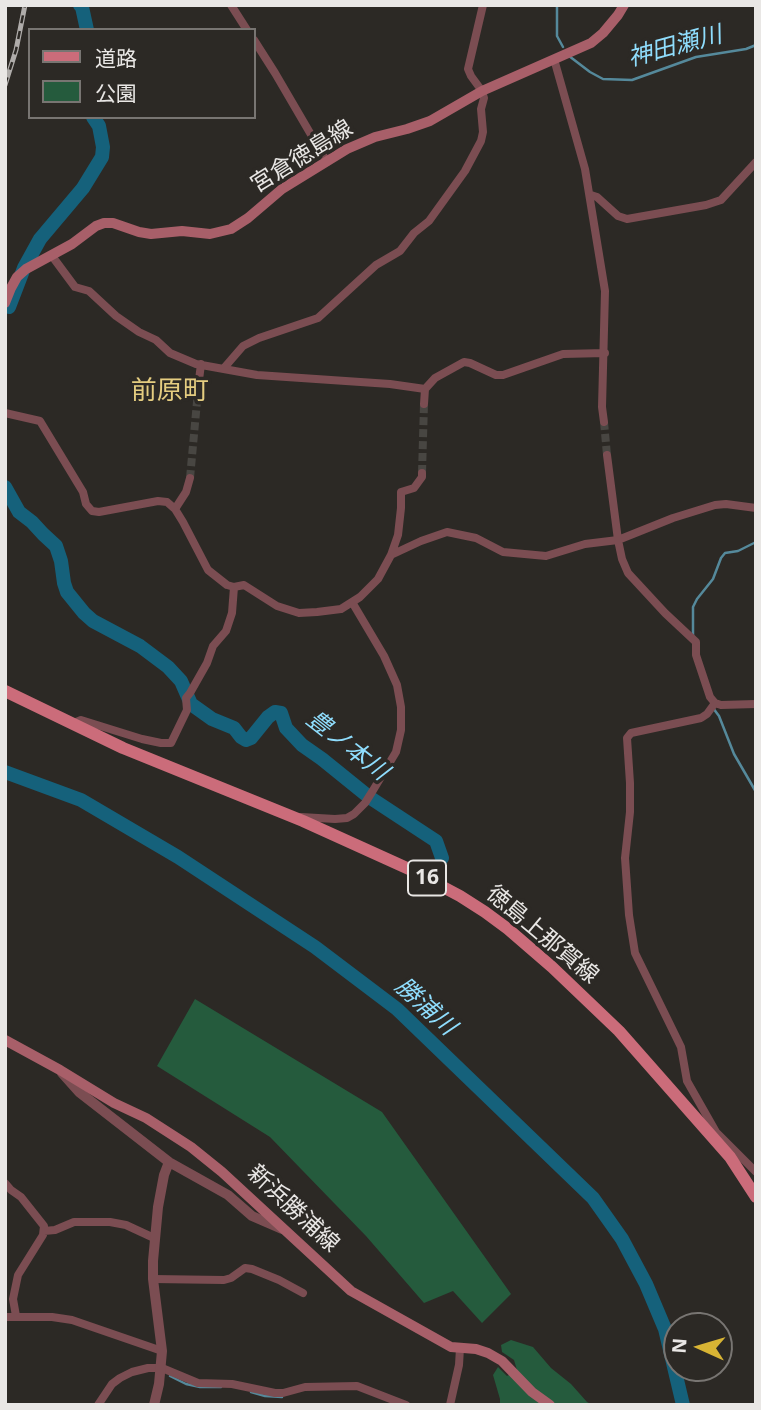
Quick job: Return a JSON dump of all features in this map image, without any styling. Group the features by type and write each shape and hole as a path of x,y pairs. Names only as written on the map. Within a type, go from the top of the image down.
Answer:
{"main road":[{"name":"宮倉徳島線","path":"5,303 17,277 26,269 104,223 151,234 182,231 210,234 232,229 282,189 360,143 429,121 482,90 591,43 603,33 624,5"},
{"name":"徳島上那賀線","path":"5,691 123,748 291,816 409,869 460,896 508,929 619,1031 714,1135 756,1196"},
{"name":"新浜勝浦線","path":"5,1040 114,1103 146,1118 191,1147 352,1291 451,1347 476,1349 502,1361 532,1392 550,1405"}],"street":[{"path":"231,5 246,28"},
{"path":"224,368 243,346 318,318 376,265 400,251 414,233 429,221 465,171 483,132 481,109 484,98 482,90 468,69 481,6"},
{"path":"256,43 327,162"},
{"path":"554,59 585,169 605,291 604,422"},
{"path":"590,195 597,197 618,216 627,219 706,205 721,200 756,162"},
{"path":"52,256 75,287 89,291 116,316 138,332 156,340 170,353 196,364 257,375 425,389"},
{"path":"424,404 425,389 435,378 464,362 496,375 503,375 563,354 605,353"},
{"path":"199,380 201,364"},
{"path":"5,413 40,421 92,511 167,502 175,509 208,570 227,585 244,585 277,606 299,613 341,608 360,597 378,579 398,535 401,492 414,488 422,477 422,472"},
{"path":"607,455 622,559 628,573 696,642 696,654 714,706"},
{"path":"175,509 186,492 190,478"},
{"path":"391,555 447,532 476,538 503,552 546,556 585,544 618,540 715,505 756,508"},
{"path":"74,723 81,720 142,739 171,743 187,710 186,698 207,663 213,646 226,631 232,613 234,587"},
{"path":"291,816 335,819 354,814 365,803 396,752 401,730 397,685 384,656 352,602"},
{"path":"756,705 714,706 701,718 631,733 627,738 630,802 625,858 635,953 681,1047 687,1081 714,1135 756,1172"},
{"path":"60,1070 79,1092 169,1162 228,1195 252,1216 284,1230"},
{"path":"154,1405 162,1368 162,1351 153,1279 154,1238 164,1175 169,1162"},
{"path":"5,1183 21,1197 44,1226 43,1236 18,1275 13,1299 16,1316"},
{"path":"44,1231 55,1230 74,1222 119,1223 154,1238"},
{"path":"153,1279 224,1280 245,1268 279,1280 303,1293"},
{"path":"5,1317 52,1317 72,1320 162,1351"},
{"path":"450,1405 460,1348"},
{"path":"98,1405 112,1384 120,1378 148,1368 162,1368 198,1383 232,1384 275,1393 305,1387 357,1386 406,1405"}],"green space":[{"path":"195,999 382,1112 511,1294 482,1323 453,1291 424,1303 366,1236 270,1137 157,1066"},
{"path":"511,1340 533,1347 551,1368 593,1405 500,1405 493,1375 498,1367 507,1376 517,1370 514,1360 502,1352 501,1345"}],"waterway":[{"name":"豊ノ本川","path":"80,5 87,28"},
{"name":"神田瀬川","path":"557,5 557,36 563,47"},
{"name":"神田瀬川","path":"569,56 603,79 632,80 696,57 756,45"},
{"name":"豊ノ本川","path":"9,307 24,268 40,239 83,188 102,157 99,126 94,119"},
{"name":"豊ノ本川","path":"5,487 19,512 56,546 67,592 93,621 140,646 168,667 181,681 191,704 212,719 234,728 246,740 251,738 268,717 275,712 281,713 286,728 302,745 369,797 436,841 442,858"},
{"path":"693,636 693,607 713,579 721,558 725,553 738,551 756,542"},
{"path":"713,708 719,716 734,754 756,792"},
{"name":"勝浦川","path":"5,772 81,800 178,857 315,947 397,1009 593,1198 622,1239 646,1284 665,1329 683,1405"},
{"path":"170,1376 186,1384 221,1387"},
{"path":"251,1392 282,1397"}],"tunnel":[{"path":"190,478 199,380"},
{"path":"422,473 424,404"},
{"path":"604,422 607,455"}],"railway":[{"path":"5,85 16,50 25,5"}],"district":[{"name":"前原町","path":"170,392"}]}
